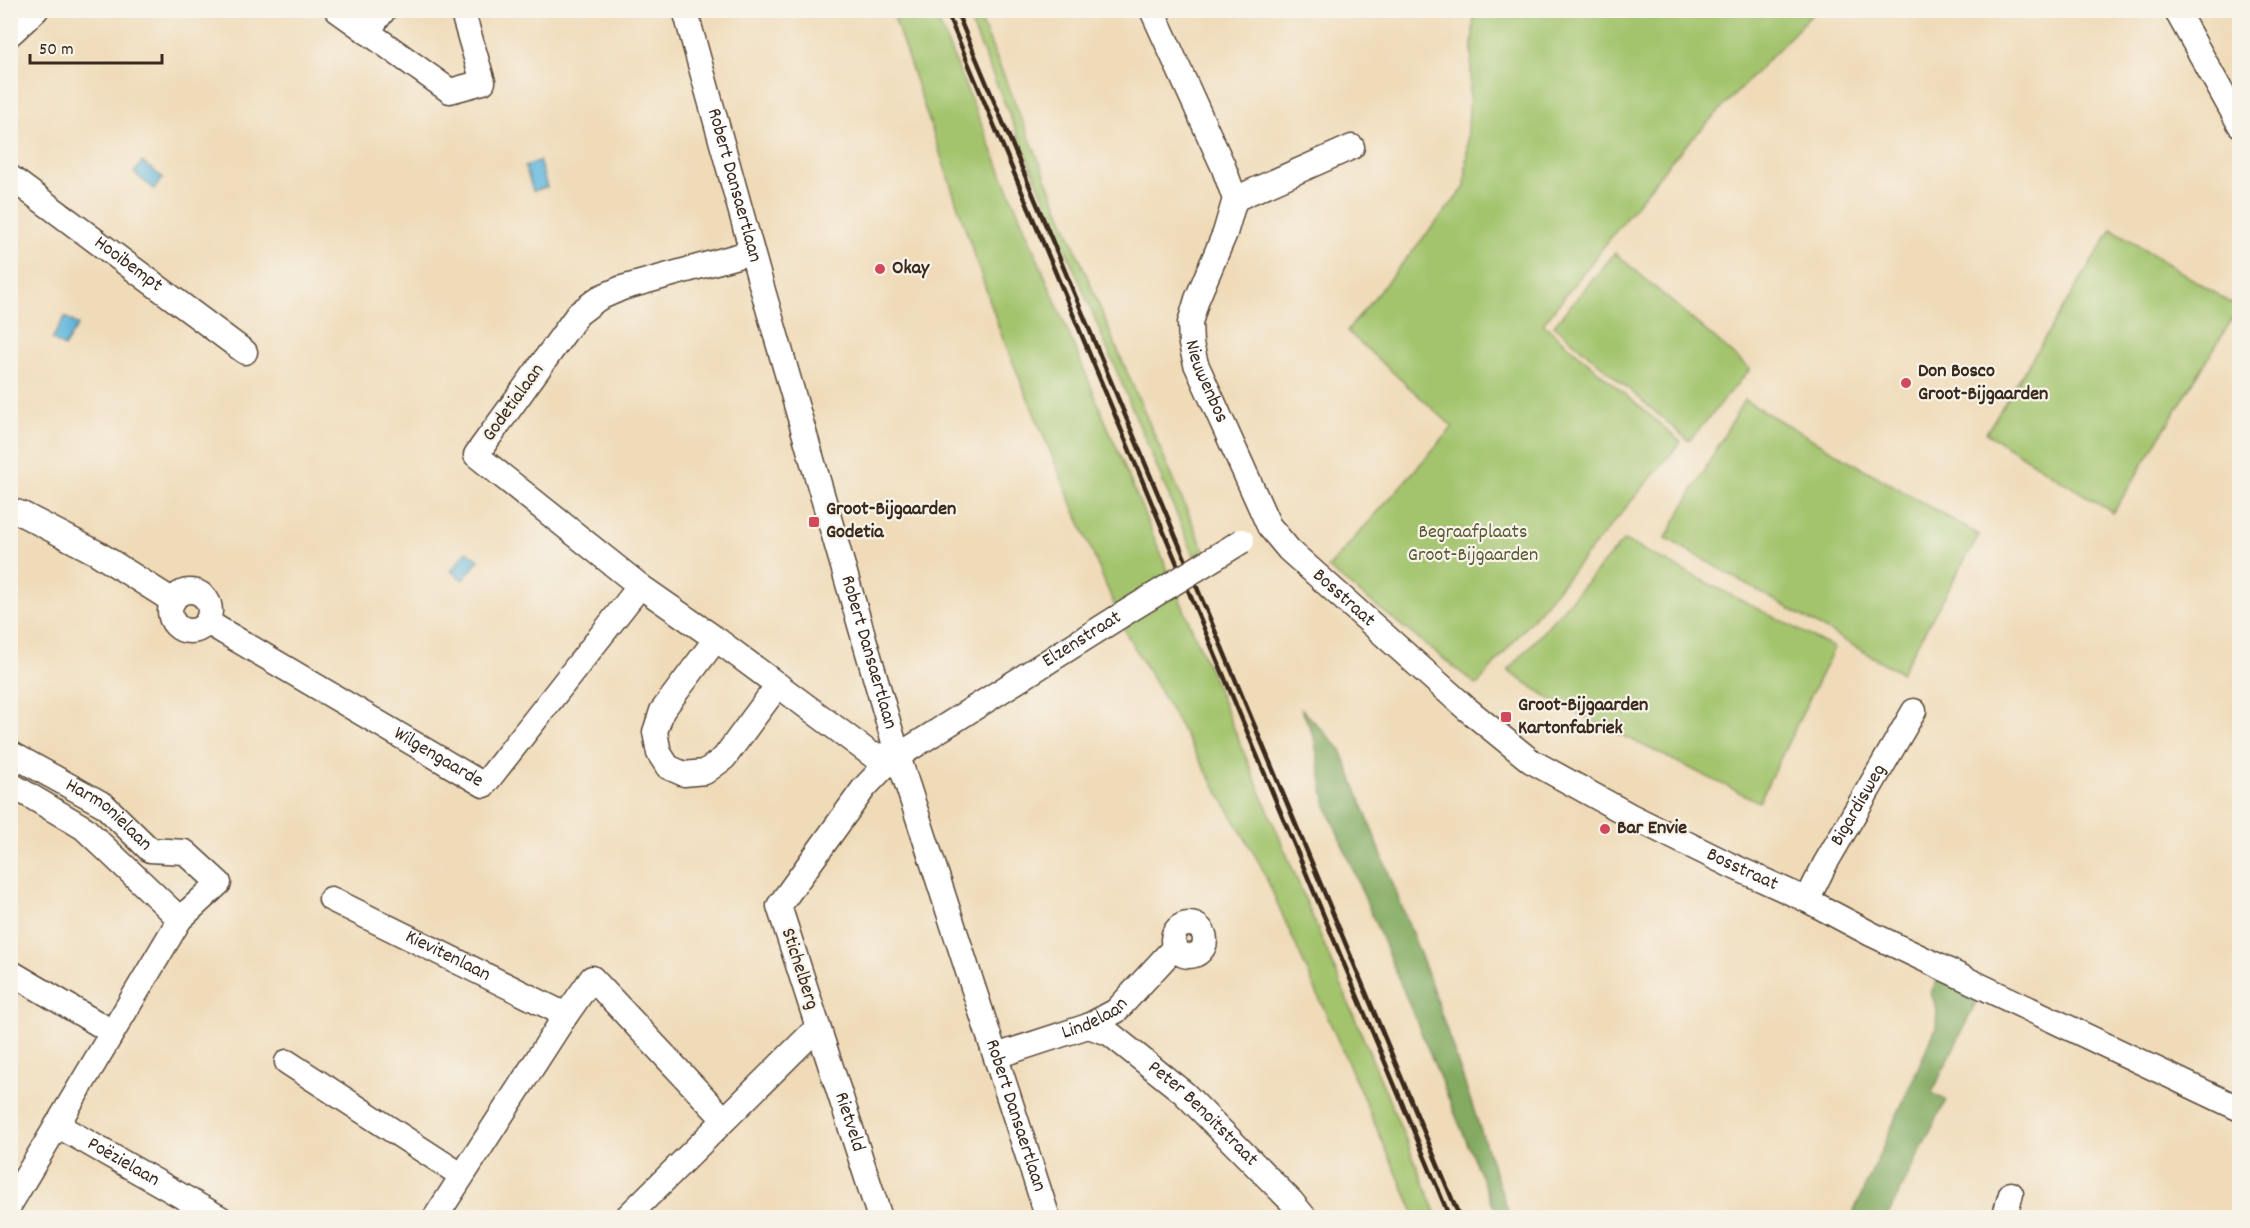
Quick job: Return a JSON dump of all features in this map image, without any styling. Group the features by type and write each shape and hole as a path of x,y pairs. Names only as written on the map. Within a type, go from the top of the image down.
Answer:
{"street":[{"path":"10,34 36,10"},
{"path":"337,10 450,91 483,82 462,10"},
{"path":"367,32 384,10"},
{"name":"Robert Dansaertlaan","path":"685,10 752,252 898,756 1048,1218"},
{"path":"1152,10 1223,166 1235,199 1352,147"},
{"path":"2176,10 2240,125"},
{"name":"Hooibempt","path":"10,177 244,352"},
{"name":"Nieuwenbos","path":"1235,199 1225,233 1197,299 1190,323 1191,344 1196,364 1269,526"},
{"name":"Godetialaan","path":"752,252 622,288 599,298 578,314 476,455 640,586 716,639 872,755 898,756"},
{"name":"Wilgengaarde","path":"10,510 97,553 173,601 171,614 177,626 189,631 196,630 207,622 484,785 640,586"},
{"name":"Elzenstraat","path":"898,756 1120,616 1269,526"},
{"name":"Bosstraat","path":"1269,526 1289,550 1467,709 1531,761 1631,816 1807,900 1870,934 2240,1109"},
{"path":"716,639 662,711 655,732 659,753 668,767 684,774 705,772 724,758 778,685"},
{"name":"Bigardisweg","path":"1807,900 1825,864 1914,711"},
{"name":"Harmonielaan","path":"10,753 104,804 150,850 185,852 219,883 180,919 10,1204"},
{"name":"Stichelberg","path":"640,1213 724,1119 818,1027 779,906 864,788 898,756"},
{"name":"Harmonielaan","path":"10,784 84,828 180,919"},
{"name":"Kievitenlaan","path":"331,898 566,1015"},
{"name":"Lindelaan","path":"996,1056 1088,1026 1116,1011 1174,948"},
{"path":"10,972 112,1032"},
{"path":"435,1218 592,978 724,1119"},
{"name":"Peter Benoitstraat","path":"1088,1026 1109,1033 1184,1093 1305,1218"},
{"name":"Rietveld","path":"818,1027 880,1218"},
{"path":"287,1062 461,1175"},
{"name":"Poëzielaan","path":"57,1125 220,1218"},
{"path":"2004,1218 2011,1194"}],"green space":[{"path":"892,11 934,11 1438,1217 1416,1217 1260,864 1126,633 1001,334"},
{"path":"966,11 977,11 1115,344 1204,550 1194,556"},
{"name":"Begraafplaats Groot-Bijgaarden","path":"1474,11 1815,11 1670,162 1543,324 1681,442 1477,685 1328,568 1453,427 1347,331 1465,187"},
{"path":"2112,229 2239,308 2113,513 1986,433"},
{"path":"1615,253 1750,369 1689,441 1554,325"},
{"path":"1744,400 1979,535 1901,673 1666,538"},
{"path":"1624,540 1834,648 1759,802 1558,704 1508,671"},
{"path":"1301,708 1341,750 1427,972 1510,1217 1498,1217 1326,805 1314,737"},
{"path":"1939,976 1976,1002 1932,1093 1946,1100 1887,1217 1851,1218 1936,1028 1937,1010 1931,993"}],"water":[{"path":"539,161 547,187 533,191 525,166"},
{"path":"142,162 163,178 154,189 134,173"},
{"path":"65,317 78,325 64,347 52,339"},
{"path":"467,551 479,560 463,580 451,571"}],"railway":[{"path":"946,10 1450,1218"},
{"path":"956,10 1460,1218"}],"place":[{"name":"Okay","path":"880,269"},
{"name":"Don Bosco Groot-Bijgaarden","path":"1906,383"},
{"name":"Groot-Bijgaarden Godetia","path":"814,522"},
{"name":"Groot-Bijgaarden Kartonfabriek","path":"1506,717"},
{"name":"Bar Envie","path":"1605,829"}]}
